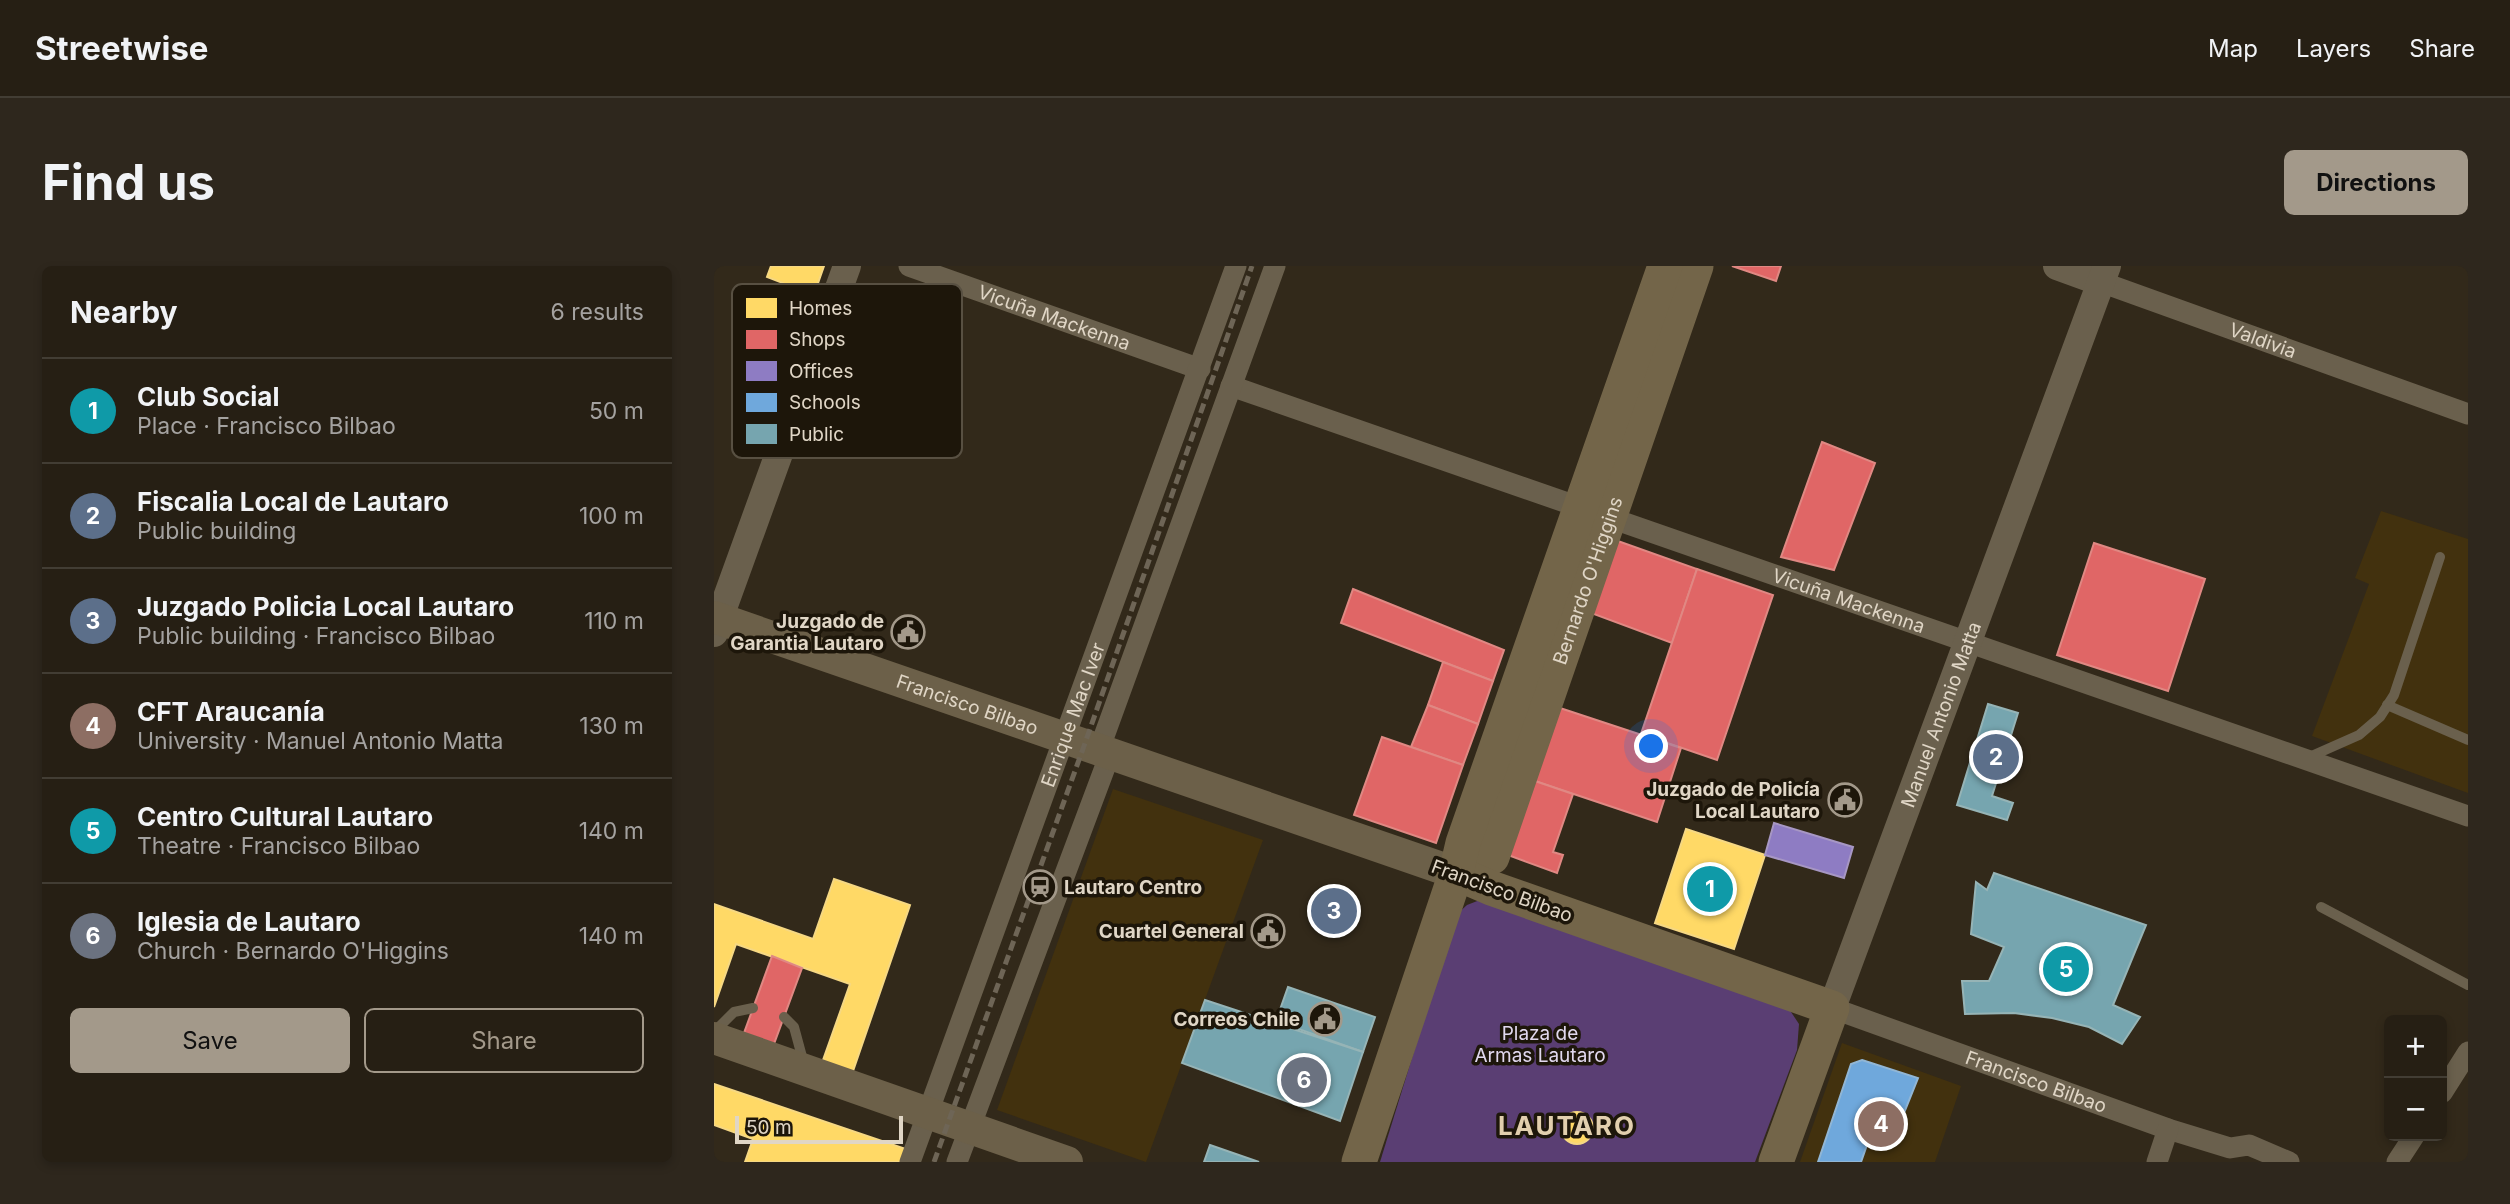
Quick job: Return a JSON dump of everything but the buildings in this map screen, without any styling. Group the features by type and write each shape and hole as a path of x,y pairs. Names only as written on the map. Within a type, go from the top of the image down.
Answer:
{"main road":[{"name":"Bernardo O'Higgins","path":"1456,873 1492,857 1665,266"},
{"name":"Bernardo O'Higgins","path":"1595,512 1696,266"},
{"name":"Francisco Bilbao","path":"716,623 1105,752 1456,873 1491,888 1832,1008"},
{"path":"1359,1162 1456,873"},
{"name":"Manuel Antonio Matta","path":"1776,1162 1832,1008"},
{"path":"714,1038 1067,1162"}],"street":[{"path":"840,284 847,266"},
{"name":"Vicuña Mackenna","path":"909,266 960,284"},
{"name":"Enrique Mac Iver","path":"910,1162 1236,266"},
{"name":"Enrique Mac Iver","path":"957,1162 1105,752 1275,266"},
{"name":"Valdivia","path":"2057,266 2104,274 2468,414"},
{"name":"Manuel Antonio Matta","path":"1832,1008 2104,274"},
{"name":"Vicuña Mackenna","path":"962,285 1200,369"},
{"name":"Vicuña Mackenna","path":"1231,386 2468,816"},
{"path":"716,623 777,458"},
{"name":"Francisco Bilbao","path":"1832,1008 2168,1129 2230,1148 2249,1145 2289,1162"},
{"path":"2447,1085 2468,1052"},
{"path":"2157,1162 2168,1129"},
{"path":"2397,1162 2411,1141"}],"lane":[{"path":"2305,759 2359,735 2380,717 2398,683 2440,557"},
{"path":"2386,705 2468,740"},
{"path":"2321,906 2468,985"},
{"path":"714,1032 734,1012 753,1008"},
{"path":"784,1017 794,1027 806,1070"}],"shaded area":[{"path":"2381,511 2468,539 2468,793 2312,736 2369,584 2355,578"},
{"path":"1113,789 1263,840 1146,1162 997,1110"},
{"path":"1842,1043 1961,1086 1935,1162 1800,1162"}],"green space":[{"name":"Plaza de Armas Lautaro","path":"1485,898 1789,1009 1799,1024 1797,1050 1755,1162 1380,1162 1456,915 1467,905"}],"railway":[{"path":"934,1162 1084,746 1252,266"}],"place":[{"name":"Juzgado de Garantia Lautaro","path":"908,632"},
{"name":"Fiscalia Local de Lautaro","path":"1996,757"},
{"name":"Juzgado de Policía Local Lautaro","path":"1845,800"},
{"name":"Lautaro Centro","path":"1040,887"},
{"name":"Club Social","path":"1710,889"},
{"name":"Juzgado Policia Local Lautaro","path":"1334,911"},
{"name":"Cuartel General","path":"1268,931"},
{"name":"Centro Cultural Lautaro","path":"2066,969"},
{"name":"Correos Chile","path":"1325,1019"},
{"name":"Iglesia de Lautaro","path":"1304,1080"},
{"name":"CFT Araucanía","path":"1881,1124"}],"district":[{"name":"LAUTARO","path":"1567,1125"}]}
